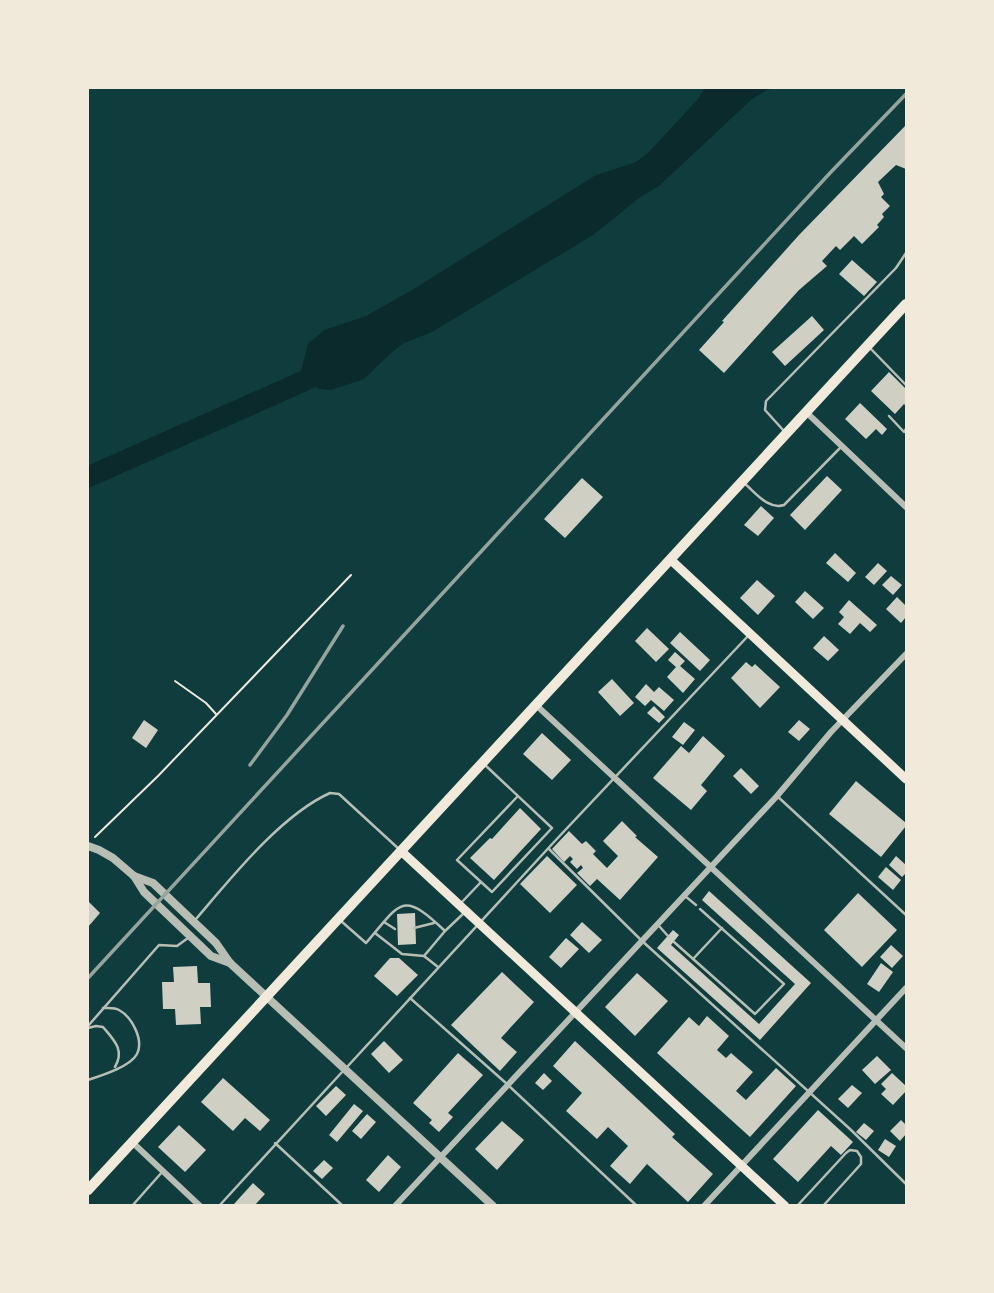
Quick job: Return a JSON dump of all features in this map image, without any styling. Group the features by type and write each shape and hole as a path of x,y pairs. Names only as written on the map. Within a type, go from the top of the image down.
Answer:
{"main road":[{"path":"88,1190 906,304"},
{"path":"671,560 906,779"},
{"path":"401,851 785,1206"}],"street":[{"path":"806,412 906,507"},
{"path":"395,1206 906,654"},
{"path":"536,705 906,1048"},
{"path":"88,845 106,853 134,876 144,892 211,956 230,963"},
{"path":"134,876 153,883 216,943 230,963 493,1206"},
{"path":"704,1206 906,988"},
{"path":"132,1142 200,1206"}],"lane":[{"path":"786,433 765,410 766,401 896,268 906,253"},
{"path":"867,346 906,386"},
{"path":"889,416 904,432 906,429"},
{"path":"742,481 769,505 778,507 788,501 842,446"},
{"path":"219,1206 438,967 750,634"},
{"path":"482,763 552,828 492,892 457,860 517,797"},
{"path":"194,921 256,850 286,823 330,793 339,794 401,851"},
{"path":"777,796 906,915"},
{"path":"548,849 641,940 906,1184"},
{"path":"424,956 481,882"},
{"path":"684,895 696,905"},
{"path":"338,918 366,943 401,905 412,905 422,909 445,931"},
{"path":"674,942 755,1014 784,984 700,909"},
{"path":"384,922 396,929"},
{"path":"414,928 436,922"},
{"path":"656,923 668,936"},
{"path":"693,958 722,928"},
{"path":"375,933 402,954 424,956 438,967"},
{"path":"88,1027 159,945 177,946 190,936"},
{"path":"410,998 507,1084 637,1206"},
{"path":"88,1080 113,1070 137,1054 137,1031 123,1013 111,1007 103,1009"},
{"path":"88,1027 103,1027 116,1043 120,1057 113,1070"},
{"path":"275,1143 343,1206"},
{"path":"797,1206 846,1153 850,1150 857,1151 861,1164 823,1206"},
{"path":"132,1206 163,1171"}],"path":[{"path":"88,845 351,575"},
{"path":"176,681 206,703 217,715"}],"water":[{"path":"705,88 778,88 767,90 752,99 659,186 639,198 593,235 432,332 404,343 364,379 331,390 319,389 306,380 301,371 308,344 324,330 366,316 596,175 636,162 649,152"}],"building":[{"path":"906,125 906,169 896,165 878,182 884,194 881,197 890,206 882,214 884,217 877,225 879,227 862,244 854,236 840,250 836,246 822,261 827,266 799,290 724,373 699,350 799,235"},
{"path":"852,260 877,282 864,296 839,274"},
{"path":"812,316 824,330 785,366 772,352"},
{"path":"889,372 906,389 906,406 904,404 895,414 871,391"},
{"path":"860,403 887,429 882,435 876,429 866,439 845,419"},
{"path":"827,476 842,490 805,530 790,515"},
{"path":"582,478 603,497 565,538 544,519"},
{"path":"761,506 774,518 758,536 744,525"},
{"path":"835,553 856,573 848,582 826,563"},
{"path":"878,563 887,571 874,585 865,577"},
{"path":"891,576 902,585 893,595 882,585"},
{"path":"757,580 775,596 758,615 740,598"},
{"path":"805,591 824,608 813,619 795,602"},
{"path":"897,597 906,606 906,617 901,623 886,609"},
{"path":"849,600 877,625 870,632 860,623 850,634 838,624 844,617 839,612"},
{"path":"647,628 669,649 656,662 635,641"},
{"path":"680,632 710,660 700,671 670,643"},
{"path":"824,636 839,650 828,661 813,648"},
{"path":"675,652 685,661 680,666 695,679 683,693 667,677 676,667 668,660"},
{"path":"746,662 752,667 755,664 780,687 760,708 731,678"},
{"path":"612,679 634,703 620,716 598,692"},
{"path":"646,684 654,692 659,687 674,700 664,711 651,700 645,706 635,697"},
{"path":"654,706 665,717 659,723 647,713"},
{"path":"144,720 158,730 146,748 132,738"},
{"path":"799,720 810,729 799,741 788,732"},
{"path":"684,722 695,730 683,745 672,737"},
{"path":"542,733 571,760 552,780 523,754"},
{"path":"703,736 725,756 701,785 707,791 691,810 653,778 681,746 689,753"},
{"path":"741,768 759,786 751,794 733,776"},
{"path":"856,781 906,823 881,857 829,814"},
{"path":"520,808 541,829 494,880 470,858 492,839"},
{"path":"622,821 637,836 635,837 658,857 620,900 597,879 590,886 577,873 583,868 581,865 577,869 570,862 573,859 570,856 564,862 552,849 569,831 582,844 586,841 596,851 593,854 607,868 618,856 603,841"},
{"path":"547,856 577,885 550,913 520,884"},
{"path":"896,856 906,865 906,873 902,877 889,865"},
{"path":"886,867 901,880 893,890 878,877"},
{"path":"709,891 811,983 760,1040 657,948 673,930 679,935 671,945 759,1024 795,984 702,900"},
{"path":"858,893 897,930 862,967 824,930"},
{"path":"88,901 100,913 88,927"},
{"path":"415,913 416,944 398,945 397,914"},
{"path":"582,922 602,940 589,953 570,935"},
{"path":"566,938 579,949 561,968 549,957"},
{"path":"891,945 903,956 892,968 880,957"},
{"path":"390,958 399,958 418,975 397,996 374,976"},
{"path":"881,963 893,972 879,992 867,984"},
{"path":"197,966 198,983 210,983 211,1007 200,1007 201,1024 176,1025 175,1009 163,1009 162,982 174,982 173,967"},
{"path":"502,972 534,1002 501,1038 517,1052 500,1071 451,1025"},
{"path":"637,973 668,1001 635,1036 605,1007"},
{"path":"707,1016 729,1036 717,1050 726,1058 731,1053 753,1072 736,1091 746,1100 776,1068 796,1086 750,1137 657,1053 689,1017 699,1026"},
{"path":"384,1041 403,1060 389,1073 371,1054"},
{"path":"575,1041 675,1134 672,1137 713,1174 688,1202 647,1164 630,1184 610,1166 628,1146 608,1127 597,1139 566,1111 582,1093 553,1066"},
{"path":"458,1053 483,1075 448,1113 453,1117 439,1132 429,1123 432,1120 413,1103"},
{"path":"877,1056 891,1070 875,1084 862,1070"},
{"path":"544,1073 552,1081 543,1090 535,1083"},
{"path":"892,1073 906,1086 906,1091 893,1105 881,1094 886,1089 881,1084"},
{"path":"223,1078 270,1120 260,1131 245,1118 233,1131 201,1102"},
{"path":"852,1085 862,1093 848,1108 838,1099"},
{"path":"336,1086 346,1095 326,1116 316,1106"},
{"path":"354,1104 363,1111 337,1142 329,1135"},
{"path":"818,1110 853,1142 841,1155 831,1146 798,1182 773,1159"},
{"path":"367,1114 376,1122 361,1139 352,1131"},
{"path":"901,1120 906,1125 906,1134 900,1141 890,1131"},
{"path":"502,1121 524,1140 497,1170 475,1149"},
{"path":"864,1123 874,1131 866,1140 856,1132"},
{"path":"179,1125 206,1150 185,1172 158,1147"},
{"path":"885,1139 896,1146 889,1157 878,1150"},
{"path":"388,1155 401,1167 379,1192 366,1180"},
{"path":"324,1160 333,1168 322,1179 313,1171"},
{"path":"253,1183 265,1194 254,1206 236,1206 234,1204"}],"waterway":[{"path":"88,477 306,380 328,364"}],"railway":[{"path":"88,978 830,173 906,94"},
{"path":"250,765 287,715 343,626"}]}
